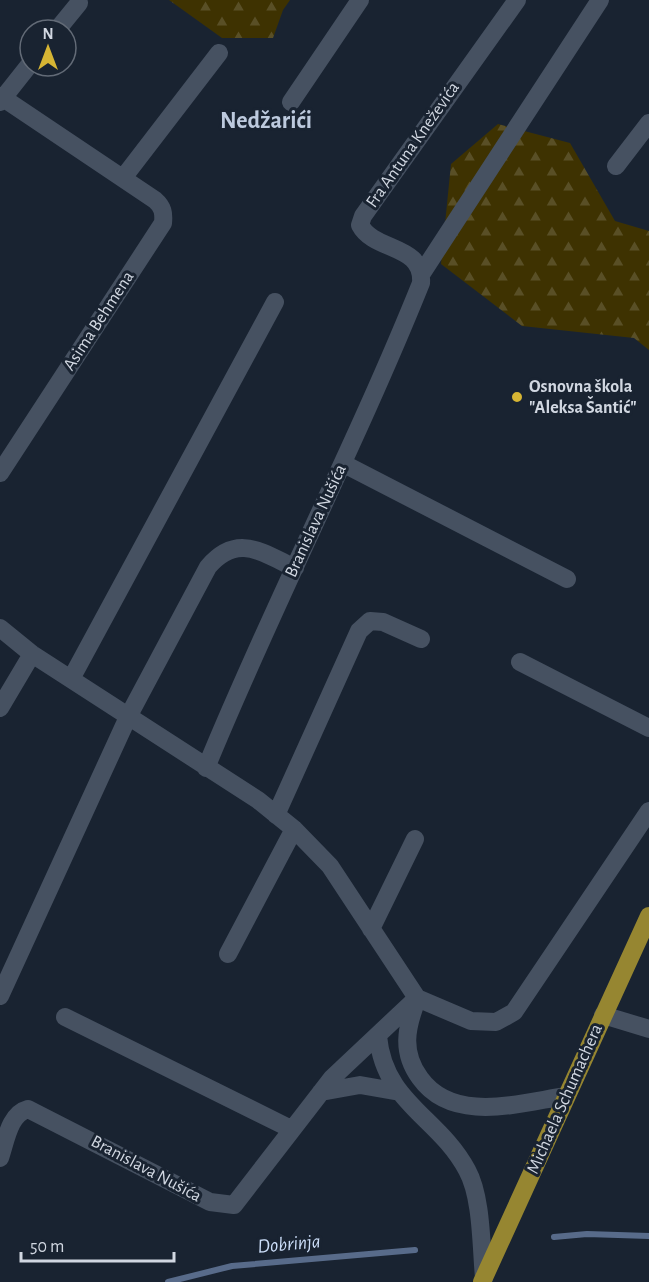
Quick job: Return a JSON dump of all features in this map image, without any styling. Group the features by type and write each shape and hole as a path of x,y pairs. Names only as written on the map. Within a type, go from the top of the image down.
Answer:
{"main road":[{"name":"Michaela Schumachera","path":"483,1280 649,916"}],"street":[{"path":"291,102 360,0"},
{"name":"Fra Antuna Kneževića","path":"422,273 412,257 364,233 360,225 363,216 517,0"},
{"name":"Branislava Nušića","path":"206,768 247,669 344,464 414,300 422,273 600,0"},
{"path":"67,18 79,3"},
{"path":"123,178 219,53"},
{"name":"Asima Behmena","path":"0,473 163,223 161,206 123,178 1,99 18,78"},
{"path":"616,166 649,123"},
{"path":"71,679 275,302"},
{"path":"344,464 567,579"},
{"path":"0,996 128,717 208,567 219,554 234,547 253,549 295,568"},
{"path":"276,815 359,631 370,621 383,622 421,639"},
{"path":"0,628 32,654 206,768 294,829 330,866 417,998 471,1021 496,1022 514,1012 649,811"},
{"path":"0,708 32,654"},
{"path":"520,662 649,728"},
{"path":"228,954 294,829"},
{"path":"371,929 415,839"},
{"path":"412,1067 405,1042 417,998"},
{"name":"Branislava Nušića","path":"0,1158 14,1117 20,1111 28,1109 210,1202 234,1205 321,1092 417,998"},
{"path":"603,1015 649,1029"},
{"path":"65,1017 291,1129"},
{"path":"378,1036 412,1067 429,1091 442,1100 465,1106 497,1106 566,1096"},
{"path":"378,1036 382,1065 391,1082 455,1153 474,1184 483,1280"},
{"path":"321,1092 360,1085 400,1092"}],"green space":[{"path":"169,0 290,0 283,10 273,38 222,38"},
{"path":"498,124 570,143 615,221 649,231 649,350 634,338 522,326 441,264 451,164"}],"waterway":[{"name":"Dobrinja","path":"554,1237 587,1234 649,1236"},
{"name":"Dobrinja","path":"168,1282 232,1266 415,1250"}],"place":[{"name":"Osnovna škola \"Aleksa Šantić\"","path":"517,397"}],"district":[{"name":"Nedžarići","path":"266,121"}]}
